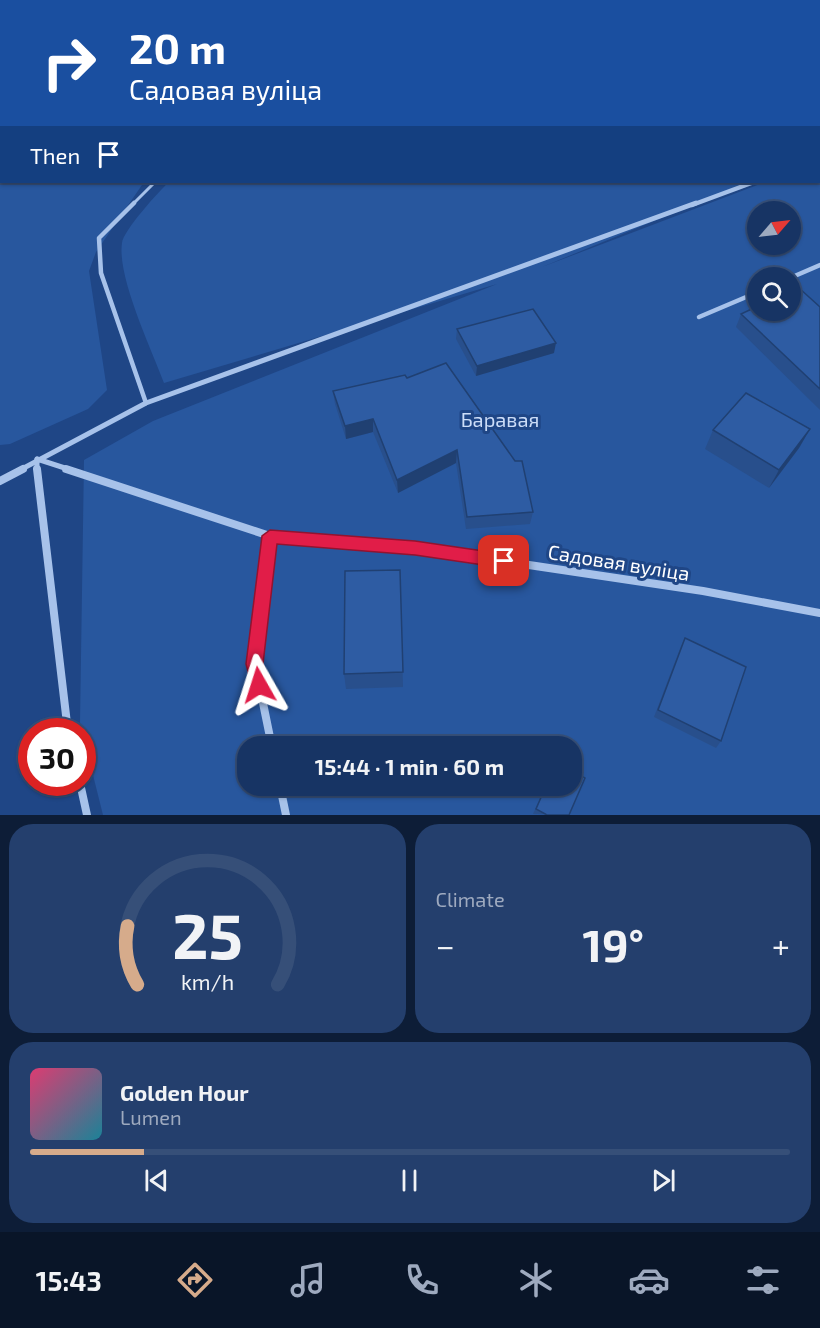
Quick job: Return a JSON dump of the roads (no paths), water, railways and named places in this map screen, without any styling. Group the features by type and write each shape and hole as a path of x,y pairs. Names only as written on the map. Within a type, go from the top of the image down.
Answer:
{"street":[{"path":"0,481 37,459 146,403 750,183"},
{"path":"801,273 820,265"},
{"path":"699,317 747,297"},
{"path":"37,459 38,489 66,718"},
{"name":"Садовая вуліца","path":"37,459 270,536 415,548 703,591 820,613"},
{"path":"270,536 255,664 270,736"},
{"path":"83,796 87,815"},
{"path":"282,796 286,815"}],"lane":[{"path":"146,403 101,273 99,238 154,183"}],"park label":[{"name":"Баравая","path":"500,419"}]}
